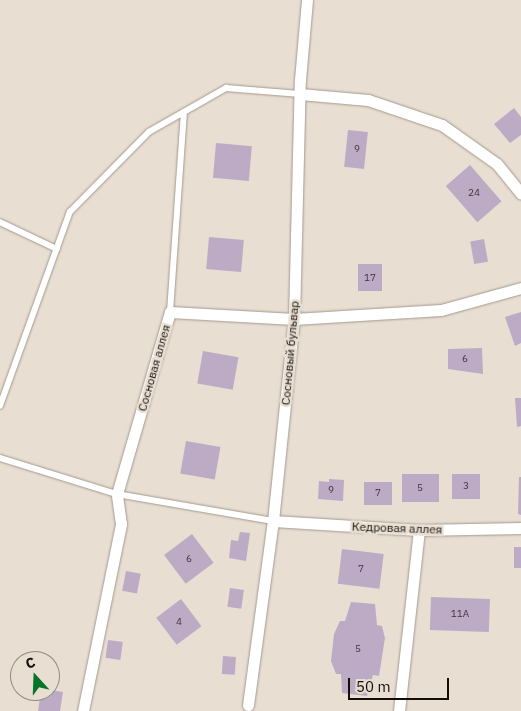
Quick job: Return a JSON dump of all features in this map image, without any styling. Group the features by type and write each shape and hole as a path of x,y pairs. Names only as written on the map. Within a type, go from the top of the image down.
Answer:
{"street":[{"name":"Сосновый бульвар","path":"248,705 273,521 294,319 300,94 307,0"},
{"path":"300,94 368,100 442,125 497,164 521,194"},
{"name":"Сосновая аллея","path":"83,711 121,524 117,494 170,312 294,319 441,310 521,288"},
{"name":"Кедровая аллея","path":"273,521 419,530 521,528"},
{"path":"399,711 419,530"}],"lane":[{"path":"0,406 70,212 149,132 226,88 300,94"},
{"path":"170,312 184,112"},
{"path":"0,222 57,249"},
{"path":"0,458 117,494 273,521"}],"building":[{"path":"514,108 521,117 521,135 510,143 494,124"},
{"path":"348,130 368,132 364,169 344,167"},
{"path":"216,143 252,146 249,181 213,178"},
{"path":"470,165 501,201 477,222 446,186"},
{"path":"209,237 244,240 241,272 206,269"},
{"path":"484,239 488,262 474,264 470,241"},
{"path":"358,264 382,264 382,291 358,291"},
{"path":"521,312 521,343 515,346 505,317"},
{"path":"482,348 483,374 448,369 448,349"},
{"path":"203,351 238,357 233,390 197,383"},
{"path":"515,398 521,398 521,426 517,427"},
{"path":"186,441 220,447 215,480 180,473"},
{"path":"402,474 439,474 439,502 402,502"},
{"path":"452,474 480,474 480,499 452,499"},
{"path":"519,477 521,477 521,515 518,514"},
{"path":"329,479 344,480 343,501 318,499 319,481 329,482"},
{"path":"364,482 392,482 392,505 364,505"},
{"path":"240,532 250,533 246,561 229,558 231,540 238,541"},
{"path":"192,534 214,563 186,584 164,555"},
{"path":"514,547 521,547 521,568 514,568"},
{"path":"342,549 384,554 379,589 338,584"},
{"path":"126,571 141,574 137,593 122,591"},
{"path":"230,588 244,590 241,609 227,607"},
{"path":"431,597 490,599 489,632 430,630"},
{"path":"181,599 201,626 177,645 156,618"},
{"path":"351,602 375,604 377,625 382,626 385,638 379,676 373,675 367,696 342,693 341,674 336,674 331,661 334,634 340,621 345,621"},
{"path":"108,640 123,642 120,660 105,658"},
{"path":"223,656 236,657 235,675 222,674"},
{"path":"60,692 63,692 60,711 38,711 40,701 60,701"}]}
